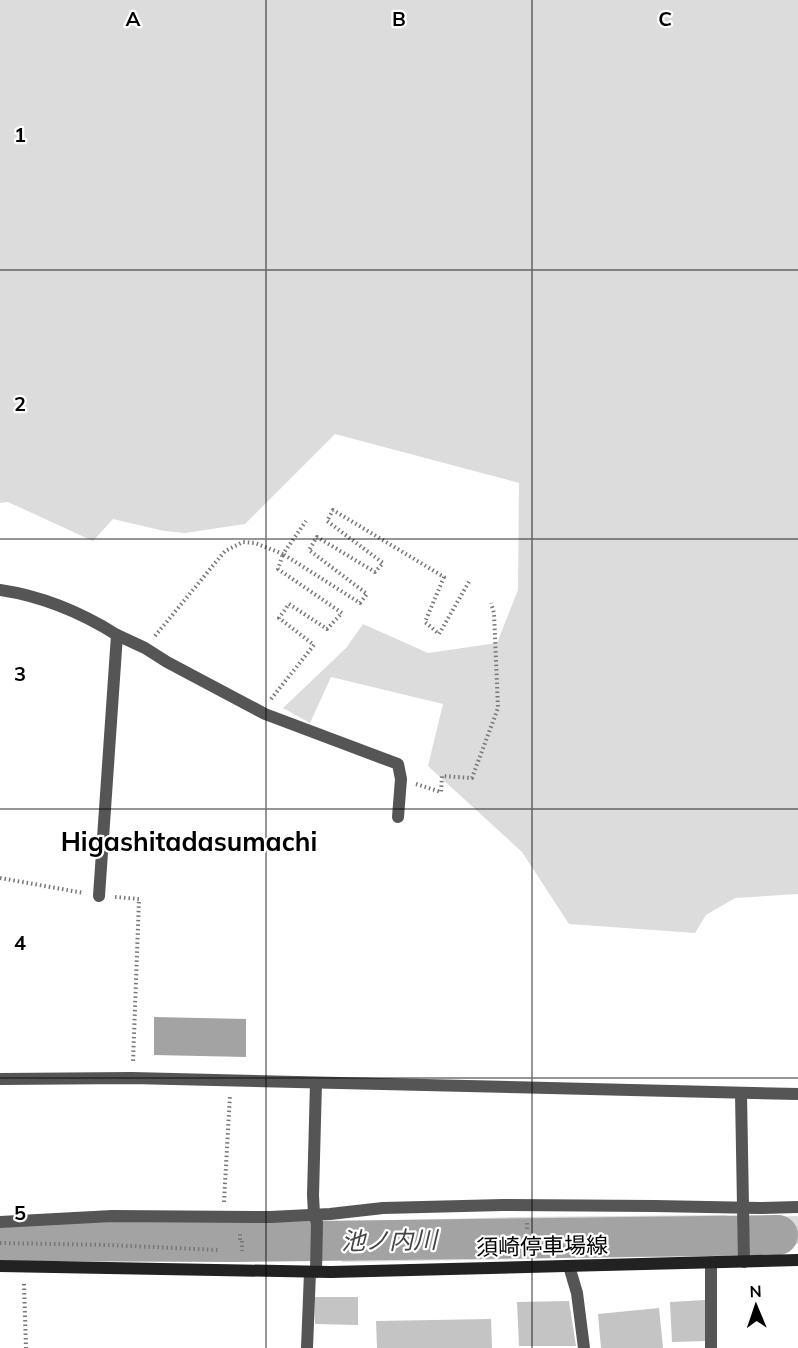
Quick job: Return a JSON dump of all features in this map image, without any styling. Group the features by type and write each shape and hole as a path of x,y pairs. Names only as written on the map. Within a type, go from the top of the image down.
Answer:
{"main road":[{"name":"須崎停車場線","path":"0,1266 313,1272 798,1260"}],"street":[{"path":"0,590 54,604 101,624 265,714 398,764 401,779 398,817"},
{"path":"99,896 117,634"},
{"path":"0,1079 132,1078 798,1094"},
{"path":"307,1348 313,1272 317,1251 313,1195 316,1083"},
{"path":"741,1094 744,1262"},
{"path":"0,1222 112,1216 316,1218 330,1214 382,1208 503,1205 798,1207"},
{"path":"711,1263 711,1348"},
{"path":"568,1266 577,1293 585,1348"}],"path":[{"path":"145,648 225,551 243,542 255,543 283,554 360,603 367,594 309,550 317,537 375,572 383,563 327,521 333,510 444,577 425,622 439,633 470,580"},
{"path":"270,701 314,645 279,618 289,604 327,630 342,613 278,569 283,554 306,521"},
{"path":"401,779 441,792 442,776 472,778 498,708 494,614 491,603"},
{"path":"0,878 99,896 139,899 132,1078"},
{"path":"223,1217 231,1081"},
{"path":"527,1224 527,1230"},
{"path":"231,1251 242,1251 243,1241 240,1241 240,1234"},
{"path":"0,1242 219,1250"},
{"path":"24,1283 26,1348"}],"shaded area":[{"path":"0,0 798,0 798,894 735,898 706,915 695,933 569,924 522,852 428,766 443,704 331,677 310,723 283,708 346,648 363,624 428,653 497,643 518,590 519,483 335,434 245,524 185,533 164,531 113,519 93,541 8,502 0,503"},
{"path":"154,1017 246,1019 246,1057 154,1055"},
{"path":"725,1215 731,1217 733,1222 732,1245 715,1247 713,1256 343,1262 336,1257 338,1226 364,1221"},
{"path":"798,1216 798,1244 758,1245 757,1217"},
{"path":"104,1222 304,1226 307,1229 307,1250 303,1254 0,1245 0,1228"}],"building":[{"path":"314,1297 358,1297 358,1325 315,1324"},
{"path":"705,1300 707,1341 672,1342 670,1302"},
{"path":"569,1301 576,1346 519,1346 517,1302"},
{"path":"659,1308 663,1348 601,1348 598,1314"},
{"path":"491,1319 492,1348 377,1348 376,1321"}],"waterway":[{"name":"池ノ内川","path":"0,1241 235,1242 778,1235"}],"district":[{"name":"Higashitadasumachi","path":"189,841"}]}
